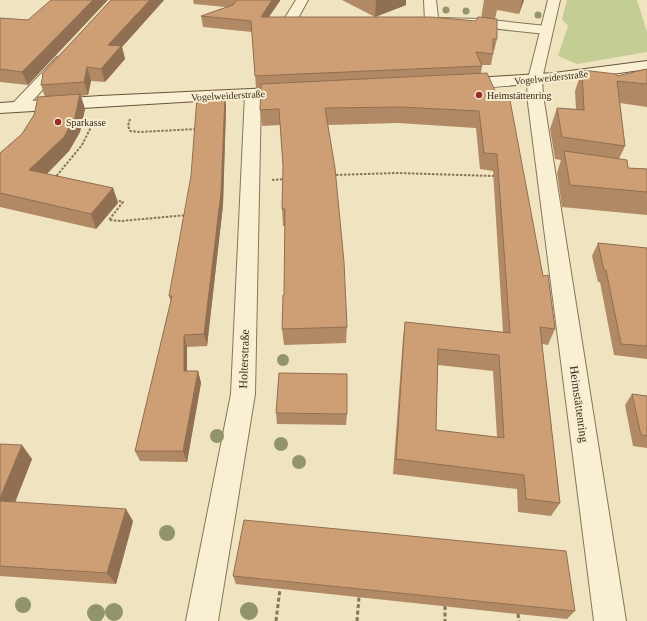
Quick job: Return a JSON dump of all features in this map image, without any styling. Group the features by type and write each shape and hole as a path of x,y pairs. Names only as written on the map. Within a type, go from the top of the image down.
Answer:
{"street":[{"path":"302,0 288,24 319,24"},
{"path":"430,0 426,22 481,23 546,30"},
{"name":"Heimstättenring","path":"554,0 534,79 535,96 553,165 610,621"},
{"path":"19,106 70,51"},
{"name":"Vogelweiderstraße","path":"444,84 534,79 586,74 647,65"},
{"name":"Vogelweiderstraße","path":"0,108 100,101 308,91"},
{"name":"Holterstraße","path":"202,621 243,394 252,94"}],"path":[{"path":"135,100 128,126 130,130 139,132 198,129"},
{"path":"60,181 52,181 78,152 91,130 100,101"},
{"path":"325,176 397,173 494,176"},
{"path":"250,181 287,178"},
{"path":"108,198 123,202 109,220 121,221 189,215"},
{"path":"276,621 280,589"},
{"path":"357,621 359,597"},
{"path":"445,606 445,621"},
{"path":"518,614 518,621"}],"green space":[{"path":"567,0 637,0 647,32 647,52 577,64 558,56 568,26 562,19"}],"building":[{"path":"51,0 93,0 22,72 0,69 0,18 28,20"},
{"path":"111,0 150,0 108,45 121,46 101,69 87,67 84,82 41,85 42,74"},
{"path":"237,0 272,0 261,17 431,17 476,21 478,17 497,19 497,39 493,39 493,54 476,52 482,66 255,76 251,21 201,16 233,5"},
{"path":"647,69 647,84 617,81 625,146 562,137 557,108 584,110 582,70 616,74 617,76"},
{"path":"487,73 497,95 509,95 543,276 548,275 555,329 540,327 560,503 526,499 524,475 396,459 405,322 510,333 497,154 484,153 479,111 400,107 325,108 335,168 344,262 347,327 282,329 285,209 282,209 283,165 279,109 260,110 261,84","holes":["438,349 499,355 504,438 436,430"]},
{"path":"80,94 75,117 64,137 29,170 113,188 91,214 0,193 0,153 22,134 34,115 38,97"},
{"path":"225,95 221,193 204,334 184,335 184,371 198,371 183,451 135,451 172,296 169,296 191,176 197,97"},
{"path":"564,151 627,160 628,168 647,169 647,192 570,185"},
{"path":"598,243 647,248 647,346 621,344 606,270 604,270"},
{"path":"279,373 347,374 347,414 276,413"},
{"path":"632,394 647,396 647,436 641,435"},
{"path":"0,444 22,445 0,498"},
{"path":"0,501 126,509 107,573 0,566"},
{"path":"244,520 566,551 575,611 233,576"}],"place":[{"name":"Heimstättenring","path":"479,95"},
{"name":"Sparkasse","path":"58,122"}]}
